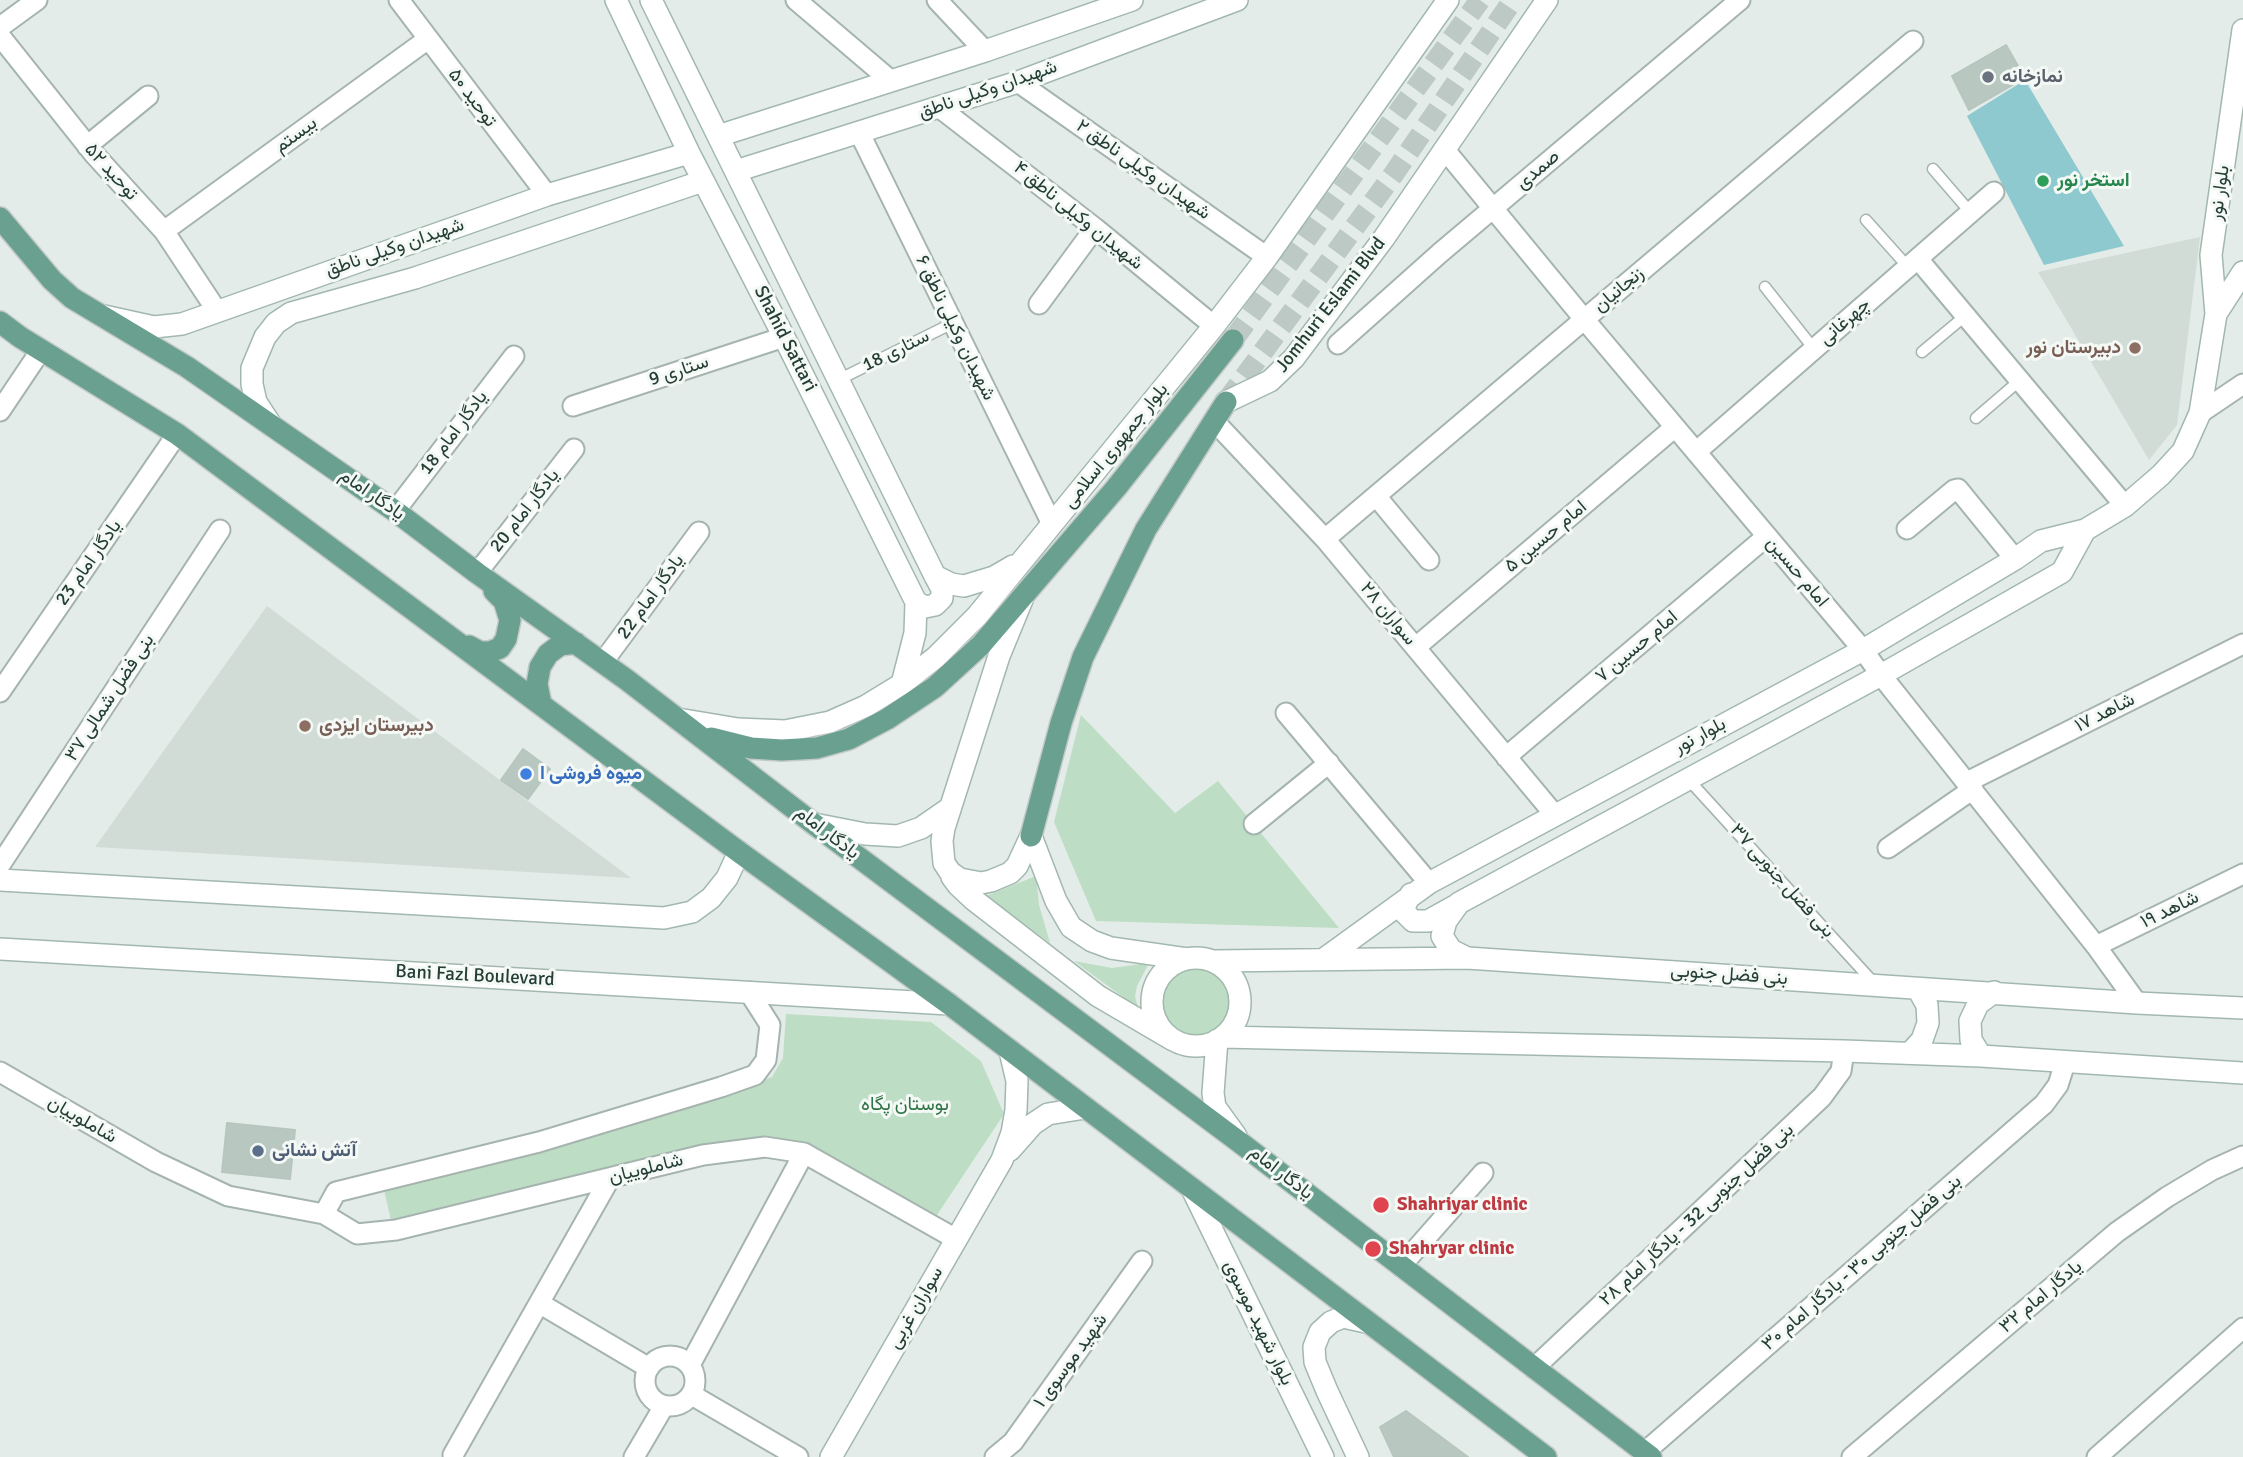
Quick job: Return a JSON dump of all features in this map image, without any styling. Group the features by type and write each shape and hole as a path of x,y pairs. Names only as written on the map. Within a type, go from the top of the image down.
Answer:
{"main road":[{"name":"Shahid Sattari","path":"616,0 689,153 916,602 915,633 902,684"},
{"name":"Shahid Sattari","path":"651,0 935,576"},
{"name":"شهیدان وکیلی ناطق","path":"718,136 985,51 1132,0"},
{"name":"شهیدان وکیلی ناطق","path":"736,171 1018,82 1237,0"},
{"name":"بلوار جمهوری اسلامی","path":"678,719 738,729 785,731 830,722 866,706 902,684 936,657 977,616 1268,257 1448,0"},
{"name":"Jomhuri Eslami Blvd","path":"1031,836 1061,723 1083,657 1146,528 1226,402 1270,381 1294,358 1384,238 1547,0"},
{"name":"بلوار نور","path":"1324,959 1371,927 1420,888 1863,650 2040,541 2085,530 2125,506 2161,475 2183,451 2200,413 2216,314 2211,255 2243,30"},
{"name":"شهیدان وکیلی ناطق","path":"100,315 154,327 182,324 547,195 689,153"},
{"path":"632,171 643,183 642,198 638,204"},
{"name":"شهیدان وکیلی ناطق","path":"271,425 256,402 252,368 265,337 276,323 291,313 415,278 703,181"},
{"name":"یادگار امام","path":"0,218 52,279 72,298 187,366 395,511 576,643 1242,1144 1648,1455"},
{"name":"بلوار نور","path":"2216,314 2243,272"},
{"path":"0,322 177,434 739,852 950,1004 1546,1457"},
{"path":"702,736 751,748 817,748 849,739 887,719 935,687 981,645 1116,488 1233,340"},
{"name":"بلوار نور","path":"1420,888 1405,905 1405,913 1413,921 1437,918 1459,903 1881,675 2062,572 2085,530"},
{"path":"935,576 951,584 964,586 993,577 1024,559"},
{"path":"455,639 480,652 491,652 500,648 510,629 504,601 477,573"},
{"path":"916,602 925,607 935,605 942,598 942,589 935,576"},
{"path":"1024,595 999,656 947,818 942,853 944,863 958,885 974,900 1098,996 1185,1045 1198,1046 1220,1039 1844,1051 1981,1056 2243,1073"},
{"path":"541,704 537,684 548,654 560,645 576,643"},
{"path":"814,824 864,834 898,836 947,818"},
{"path":"950,872 971,882 991,881 1010,873 1017,866 1031,836"},
{"path":"1031,836 1056,901 1071,928 1092,941 1111,948 1214,961 1236,982 1240,996 1239,1012 1233,1026 1220,1039 1213,1093 1215,1107 1242,1144"},
{"path":"0,880 664,918 692,912 711,898 727,877 739,852"},
{"path":"1459,903 1446,921 1442,936 1451,950 1467,958"},
{"name":"Bani Fazl Boulevard","path":"0,949 950,1004"},
{"name":"بنی فضل جنوبی","path":"1214,961 1467,958 2243,1008"},
{"path":"1173,1040 1161,1030 1154,1017 1154,987 1167,969 1187,959"},
{"path":"1910,1053 1922,1040 1928,1023 1927,1005 1918,989"},
{"path":"1981,1056 1971,1040 1970,1021 1979,1004 1994,992"},
{"path":"1002,1160 1012,1133 1016,1110 1017,1081 1010,1051"},
{"path":"1002,1160 1033,1124 1048,1114 1085,1108"},
{"name":"سواران غربی","path":"831,1457 1002,1160"},
{"name":"بلوار شهید موسوی","path":"1192,1189 1323,1457"},
{"name":"بلوار شهید موسوی","path":"1358,1457 1315,1362 1314,1347 1320,1332 1331,1322 1343,1317 1366,1322"}],"street":[{"path":"0,27 37,0"},
{"name":"توحید ۵۰","path":"399,0 547,195"},
{"path":"796,0 890,80"},
{"path":"937,0 985,51"},
{"name":"صمدی","path":"1338,344 1492,209 1740,0"},
{"name":"توحید ۵۲","path":"0,36 87,146 164,231 217,311"},
{"name":"بیستم","path":"164,231 428,39"},
{"name":"زنجانیان","path":"1325,539 1913,41"},
{"name":"شهیدان وکیلی ناطق ٢","path":"1018,82 1268,257"},
{"path":"87,146 148,96"},
{"name":"شهیدان وکیلی ناطق ۴","path":"940,108 1095,228 1214,326"},
{"name":"شهیدان وکیلی ناطق ۶","path":"859,132 1052,524"},
{"name":"امام حسین","path":"1445,150 1863,650 2096,946 2137,1003"},
{"name":"چهرغانی","path":"1696,452 1994,192"},
{"path":"1040,304 1095,228"},
{"path":"1913,263 1965,316 2125,506"},
{"name":"ستاری 9","path":"573,406 784,337"},
{"path":"0,411 41,349"},
{"name":"یادگار امام 18","path":"395,511 514,356"},
{"path":"2200,413 2243,384"},
{"name":"سواران ۲۸","path":"1214,421 1325,539 1554,814"},
{"name":"امام حسین ۵","path":"1416,647 1675,427"},
{"name":"یادگار امام 23","path":"0,692 177,434"},
{"name":"یادگار امام 20","path":"477,573 573,449"},
{"path":"1907,529 1958,489 2014,559"},
{"path":"1376,496 1429,560"},
{"name":"بنی فضل شمالی ۳۷","path":"0,865 220,530"},
{"name":"یادگار امام 22","path":"603,663 699,532"},
{"name":"امام حسین ۷","path":"1506,757 1767,536"},
{"name":"شاهد ۱۷","path":"1888,849 1970,786 2243,645"},
{"path":"1286,713 1329,763 1420,888"},
{"path":"1254,824 1329,763"},
{"name":"شاهد ۱۹","path":"2096,946 2243,874"},
{"path":"324,1214 336,1192 539,1142 721,1087 755,1074 766,1060 770,1025 749,992"},
{"name":"بنی فضل جنوبی 32 - یادگار امام ۲۸","path":"1534,1368 1822,1097 1841,1071 1844,1051"},
{"name":"بنی فضل جنوبی ۳۰ - یادگار امام ۳۰","path":"1648,1455 2044,1104 2058,1085 2064,1063"},
{"name":"شاملوییان","path":"0,1072 156,1162 228,1196 324,1214 357,1234 396,1230 703,1155 765,1147 804,1153 956,1239"},
{"path":"690,1365 804,1153"},
{"name":"یادگار امام ۳۲","path":"1852,1457 2117,1232 2167,1197 2212,1170 2243,1156"},
{"path":"1401,1266 1483,1173"},
{"path":"453,1455 610,1178"},
{"name":"شهید موسوی ۱","path":"995,1457 1013,1442 1142,1261"},
{"path":"539,1303 649,1368"},
{"path":"2097,1457 2243,1328"},
{"path":"661,1357 677,1357 690,1365 696,1380 692,1395 680,1405 664,1406 651,1398 645,1383 649,1368 661,1357"},
{"path":"692,1395 798,1457"},
{"path":"634,1457 664,1406"}],"lane":[{"path":"1933,169 1970,212"},
{"path":"1866,220 1913,263"},
{"path":"1765,287 1814,349"},
{"path":"1922,352 1965,316"},
{"name":"ستاری 18","path":"840,379 953,323"},
{"path":"1976,418 2020,381"},
{"name":"بنی فضل جنوبی ۳۷","path":"1688,778 1875,984"}],"shaded area":[{"name":"دبیرستان نور","path":"2200,237 2177,425 2149,460 2038,272"},
{"name":"دبیرستان ایزدی","path":"267,606 631,878 95,847"}],"green space":[{"path":"1081,715 1175,813 1218,781 1339,928 1096,921 1054,822"},
{"path":"1036,876 1039,905 1050,943 986,896"},
{"path":"1074,961 1112,968 1149,963 1137,986 1135,996 1138,1008"},
{"path":"1203,965 1222,975 1230,987 1230,1015 1222,1027 1210,1035 1189,1037 1170,1027 1162,1015 1160,994 1170,975 1182,967"},
{"name":"بوستان پگاه","path":"786,1014 931,1022 981,1061 1004,1114 937,1215 804,1143 766,1137 671,1151 391,1220 384,1190 675,1113 772,1077 783,1058"}],"water":[{"name":"استخر نور","path":"2025,80 2124,246 2044,265 1967,116"}],"building":[{"name":"نمازخانه","path":"2006,45 2025,78 1969,110 1952,76"},
{"name":"میوه فروشی ا","path":"523,749 550,769 528,799 501,780"},
{"name":"آتش نشانی","path":"227,1123 295,1130 290,1179 222,1172"},
{"path":"1406,1411 1468,1457 1394,1457 1380,1427"}],"tunnel":[{"path":"1233,340 1480,0"},
{"path":"1226,402 1393,175 1513,0"}],"place":[{"name":"نمازخانه","path":"1988,77"},
{"name":"استخر نور","path":"2043,181"},
{"name":"دبیرستان نور","path":"2135,348"},
{"name":"دبیرستان ایزدی","path":"305,726"},
{"name":"میوه فروشی ا","path":"526,774"},
{"name":"آتش نشانی","path":"258,1151"},
{"name":"Shahriyar clinic","path":"1381,1205"},
{"name":"Shahryar clinic","path":"1373,1249"}]}
